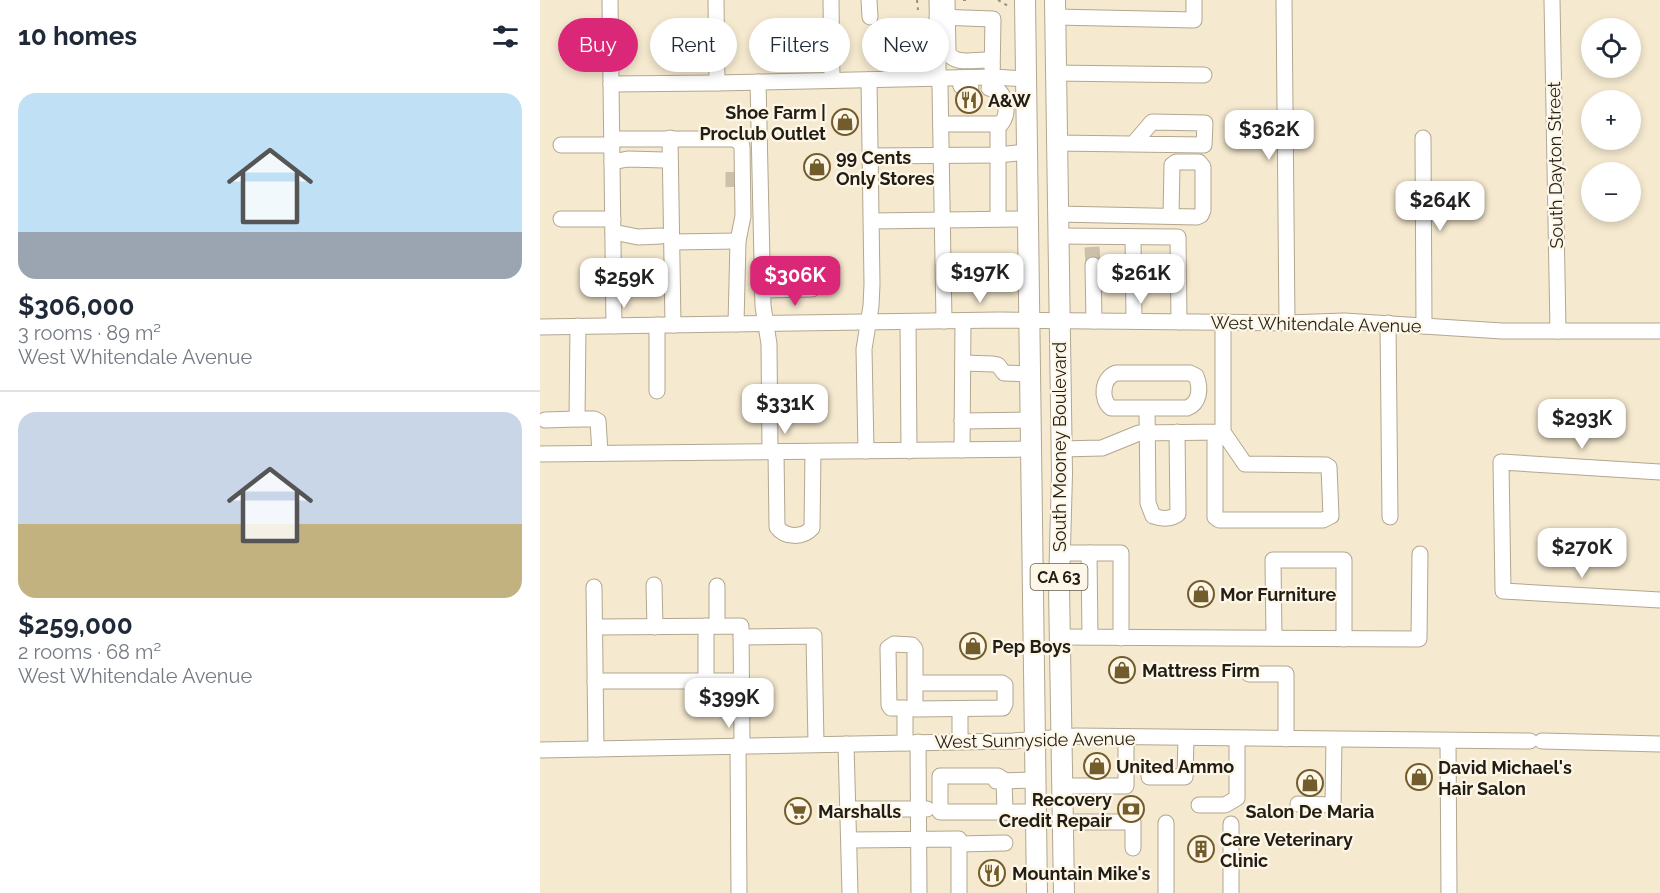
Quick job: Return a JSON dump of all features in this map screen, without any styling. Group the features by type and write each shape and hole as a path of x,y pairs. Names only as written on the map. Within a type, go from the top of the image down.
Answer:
{"main road":[{"name":"South Mooney Boulevard","path":"1017,3 1025,79 1037,893"},
{"name":"South Mooney Boulevard","path":"1055,8 1061,449 1059,637 1064,893"}],"street":[{"path":"610,0 614,326"},
{"path":"716,0 717,83"},
{"path":"831,0 832,80"},
{"path":"869,0 870,17"},
{"path":"937,0 946,18"},
{"path":"946,18 947,0"},
{"path":"946,18 954,0"},
{"path":"1055,8 1194,20 1194,0"},
{"path":"1284,0 1287,323"},
{"name":"South Dayton Street","path":"1552,0 1558,331"},
{"path":"949,18 993,19 994,57 991,77"},
{"path":"941,124 1001,124 1006,116 1005,102 991,77 990,61 955,60 949,54"},
{"path":"937,72 940,86 942,155 944,321"},
{"path":"1055,73 1204,75"},
{"path":"611,84 991,77 1025,79"},
{"path":"959,78 961,86 971,88"},
{"path":"866,451 864,349 871,306 872,221 869,80"},
{"path":"758,82 763,290 769,344 777,527 784,534 797,535 808,532 812,528 813,452"},
{"path":"998,124 998,219"},
{"path":"657,392 673,271 667,239 670,229 670,138"},
{"path":"561,145 606,145 617,139 670,138 738,141 742,146 743,216 738,242 736,324"},
{"path":"1423,138 1424,326"},
{"path":"729,139 733,172"},
{"path":"1056,142 1134,143"},
{"path":"870,156 998,155 1026,152"},
{"path":"612,162 628,159 664,159"},
{"path":"733,195 738,242"},
{"path":"1057,214 1175,216 1178,237 1179,322"},
{"path":"561,219 613,226 638,237 738,242"},
{"path":"872,221 1027,219"},
{"path":"1057,236 1092,242 1133,237 1178,237"},
{"path":"1133,237 1134,321"},
{"path":"1093,265 1094,321"},
{"path":"763,290 812,290"},
{"name":"West Whitendale Avenue","path":"540,327 1029,320 1287,323 1344,321 1502,331 1660,331"},
{"path":"962,450 963,321"},
{"path":"908,322 909,451"},
{"path":"1223,322 1223,432 1245,464 1326,465 1329,467 1331,516 1323,520 1219,520 1215,517 1215,441 1223,432"},
{"path":"1388,323 1390,517"},
{"path":"577,419 578,326"},
{"path":"963,363 993,363 998,365 1004,373 1030,374"},
{"path":"1116,373 1190,373 1196,376 1198,381 1197,401 1193,406 1187,408 1111,408 1105,399 1105,380 1116,373"},
{"path":"1197,401 1223,403"},
{"path":"1147,409 1149,510 1152,516 1166,519 1178,514 1179,507 1177,432"},
{"path":"545,420 594,419 598,421 600,453"},
{"path":"962,421 1031,420"},
{"path":"1061,449 1102,448 1139,433 1223,432"},
{"path":"540,454 1031,449"},
{"path":"1660,472 1501,462 1503,591 1660,600"},
{"path":"1059,553 1121,553 1121,638"},
{"path":"1089,553 1090,638"},
{"path":"1059,637 1419,639 1420,554"},
{"path":"1274,638 1273,560 1344,560 1344,639"},
{"path":"654,585 655,627"},
{"path":"706,708 706,680 717,586"},
{"path":"594,587 596,749"},
{"path":"595,627 741,626 739,893"},
{"path":"741,637 814,636 816,744"},
{"path":"915,683 1002,683 1005,685 1003,708 960,709 910,709 891,708 889,705 888,648 894,644 912,645 915,649 915,683 910,709 918,809 919,893"},
{"path":"1249,674 1286,674 1286,739"},
{"path":"595,681 741,681"},
{"path":"960,709 960,741"},
{"name":"West Sunnyside Avenue","path":"540,750 1061,737 1660,744"},
{"path":"1062,786 1126,786 1126,737"},
{"path":"1149,777 1185,777 1186,738"},
{"path":"1199,805 1225,805 1237,798 1237,739"},
{"path":"1298,804 1333,805 1334,740"},
{"path":"1448,741 1449,893"},
{"path":"846,744 850,893"},
{"path":"1004,780 998,776 940,776 940,812 1036,812"},
{"path":"1004,780 1005,812"},
{"path":"1005,812 984,805 952,805 946,798 947,784 952,781 1035,780"},
{"path":"849,809 940,808"},
{"path":"1063,822 1133,822 1133,848"},
{"path":"1166,823 1166,893"},
{"path":"1231,824 1231,893"},
{"path":"849,840 959,839 959,893"},
{"path":"959,844 1005,843"}],"path":[{"path":"917,0 918,10"},
{"path":"963,0 968,0"},
{"path":"998,0 1017,3"}],"tunnel":[{"path":"733,172 733,195"},
{"path":"1092,247 1093,265"}],"place":[{"name":"A&W","path":"969,100"},
{"name":"Shoe Farm | Proclub Outlet","path":"845,122"},
{"name":"99 Cents Only Stores","path":"817,167"},
{"name":"Mor Furniture","path":"1201,594"},
{"name":"Pep Boys","path":"973,646"},
{"name":"Mattress Firm","path":"1122,670"},
{"name":"United Ammo","path":"1097,766"},
{"name":"David Michael's Hair Salon","path":"1419,777"},
{"name":"Salon De Maria","path":"1310,783"},
{"name":"Recovery Credit Repair","path":"1131,809"},
{"name":"Marshalls","path":"798,811"},
{"name":"Care Veterinary Clinic","path":"1201,849"},
{"name":"Mountain Mike's","path":"992,873"}]}
